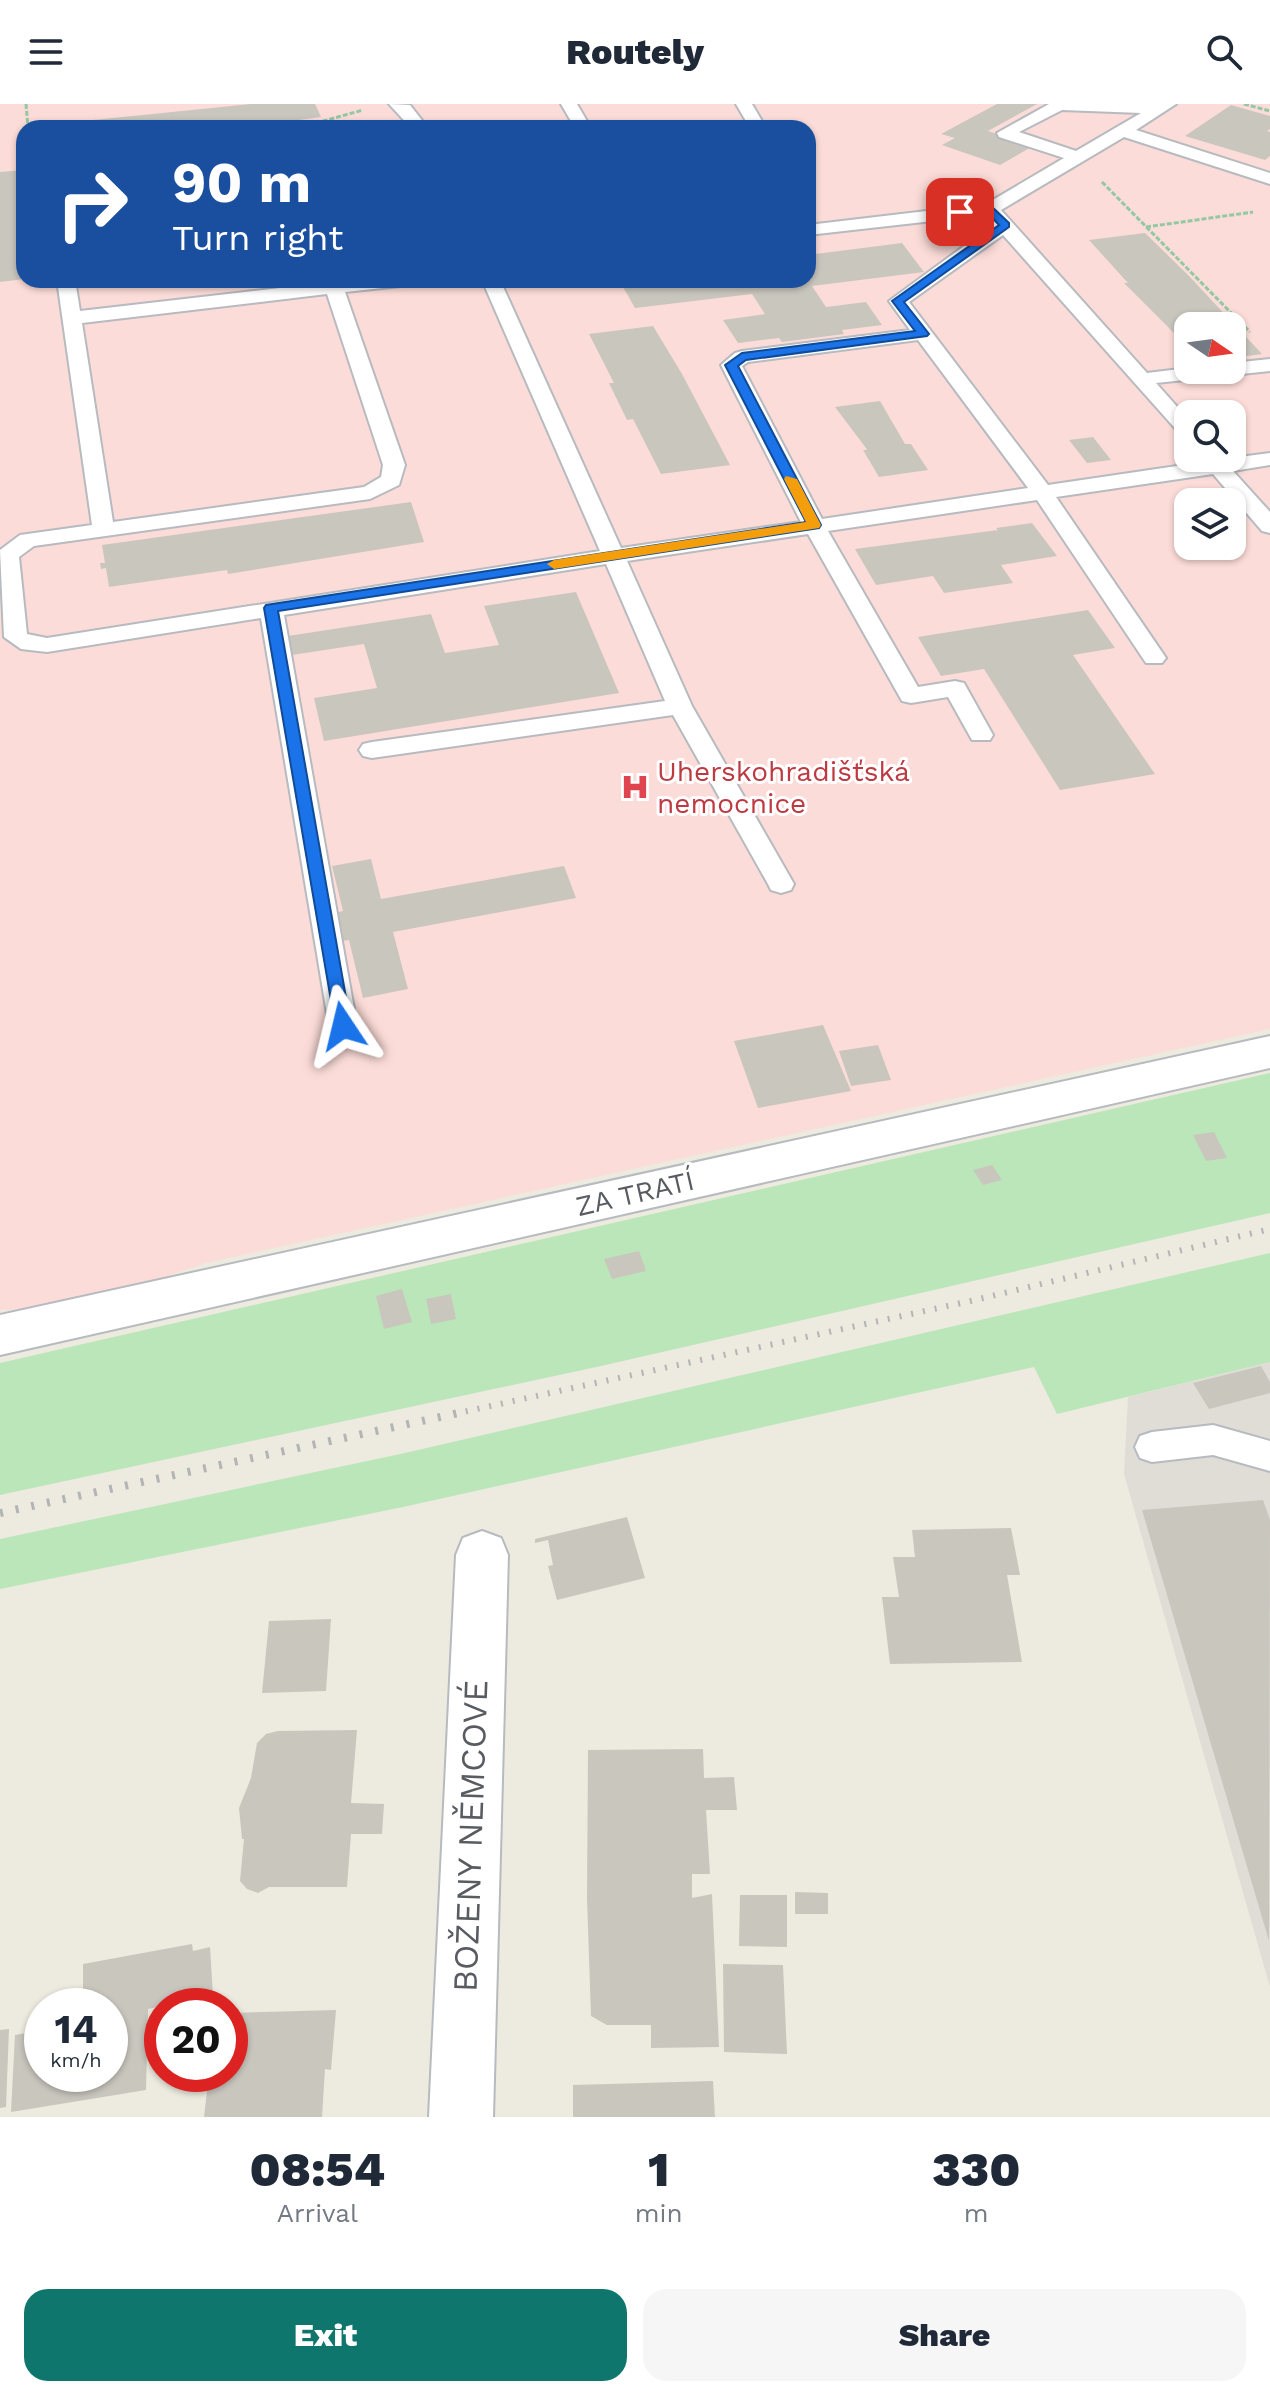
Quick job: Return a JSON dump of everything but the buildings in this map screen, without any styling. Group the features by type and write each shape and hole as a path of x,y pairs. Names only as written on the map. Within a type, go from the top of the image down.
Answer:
{"street":[{"name":"ZA TRATÍ","path":"0,1335 1270,1052"},
{"name":"BOŽENY NĚMCOVÉ","path":"461,2117 482,1555"}],"lane":[{"path":"397,104 414,120"},
{"path":"1077,157 1005,133 1059,105 1163,107"},
{"path":"816,229 990,209 1163,107"},
{"path":"1122,131 1270,179"},
{"path":"990,209 1174,415"},
{"path":"1005,225 898,301 1042,492 1154,658"},
{"path":"67,288 103,528"},
{"path":"72,318 302,288"},
{"path":"334,288 394,465 391,480 370,493 37,537 12,549 8,555 16,637 29,644 47,645 1174,469"},
{"path":"495,288 680,706 781,884"},
{"path":"923,334 742,357 731,365 814,525 911,696 955,688 981,735"},
{"path":"1246,368 1270,365"},
{"path":"1142,379 1174,375"},
{"path":"1246,460 1270,459"},
{"path":"1223,472 1270,526"},
{"path":"271,608 343,1026"},
{"path":"372,750 680,706"},
{"path":"1152,1447 1213,1440 1270,1456"}],"path":[{"path":"1244,104 1270,111"},
{"path":"328,120 373,108"},
{"path":"1077,157 1260,342"},
{"path":"1146,227 1254,212"}],"shaded area":[{"name":"Uherskohradišťská nemocnice","path":"0,104 1270,104 1270,1029 206,1263 81,1305 0,1310"},
{"path":"1270,1362 1270,1987 1124,1474 1128,1397"}],"green space":[{"path":"1270,1073 1270,1213 601,1366 0,1495 0,1363"},
{"path":"1270,1253 1270,1362 1057,1414 1034,1367 403,1507 0,1589 0,1539 405,1453"}],"railway":[{"path":"454,1414 975,1300 1270,1229"},
{"path":"0,1513 463,1412"}],"slow traffic":[{"path":"554,564 814,525 790,479"}],"place":[{"name":"Uherskohradišťská nemocnice","path":"635,787"}],"route":[{"path":"343,1026 271,608 814,525 731,365 742,357 923,334 898,301 1005,225 990,209 960,212"}]}
